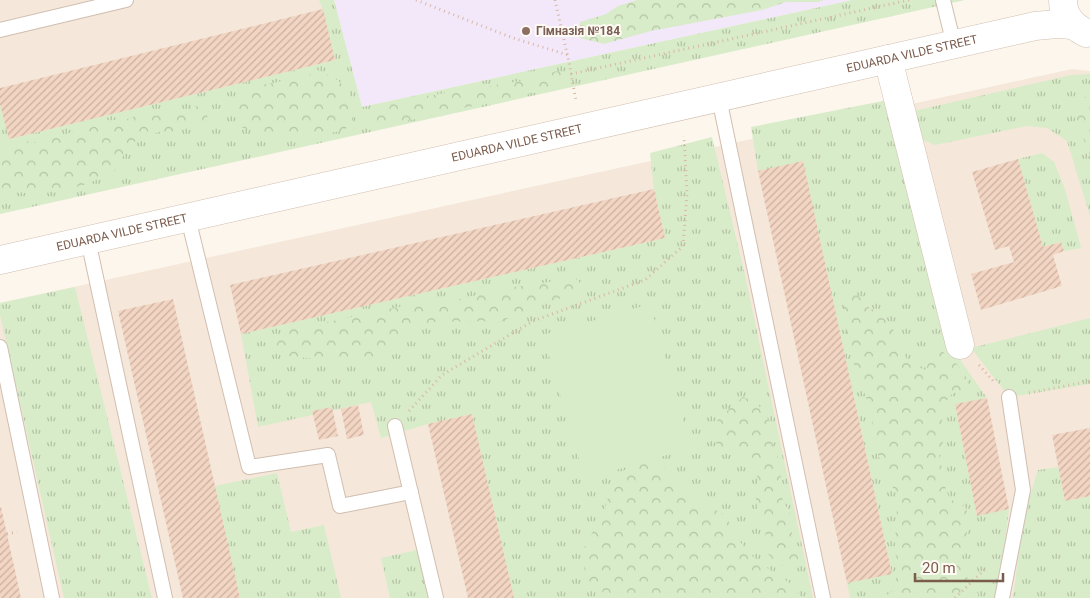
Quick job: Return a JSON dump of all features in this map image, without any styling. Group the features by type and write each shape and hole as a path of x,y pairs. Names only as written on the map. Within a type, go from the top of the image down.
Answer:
{"street":[{"name":"EDUARDA VILDE STREET","path":"0,260 1035,26 1052,16 1072,15"},
{"path":"888,59 960,345"}],"lane":[{"path":"0,30 126,0"},
{"path":"943,0 954,44"},
{"path":"719,98 823,598"},
{"path":"188,218 249,466 328,455 340,506 411,492"},
{"path":"88,240 165,598"},
{"path":"0,347 52,598"},
{"path":"1002,598 1023,490 1009,397"},
{"path":"395,426 436,598"}],"path":[{"path":"416,0 513,38 568,55"},
{"path":"555,0 582,128"},
{"path":"571,74 909,0"},
{"path":"395,426 442,375 533,320 645,280 683,246 687,193 684,136"},
{"path":"960,345 1009,397 1090,381"}],"shaded area":[{"path":"0,0 334,0 362,107 0,190"},
{"name":"Гімназія №184","path":"334,0 852,0 362,107"},
{"path":"1072,69 1090,71 1090,598 0,598 0,303"}],"green space":[{"path":"319,0 334,0 362,107 852,0 965,0 0,214 0,104 9,139 335,60"},
{"path":"637,0 824,0 818,2 786,2 762,10 651,31 604,44 580,38 580,22 606,14 618,6"},
{"path":"318,70 336,79 351,96 354,113 353,124 342,131 293,138 273,137 238,126 234,106 251,86 292,78 304,78"},
{"path":"558,71 563,72 566,80 561,87 403,121 377,124 369,121 375,110 381,106 427,96 521,81 526,78"},
{"path":"1090,74 1090,216 1067,141 1047,128 1027,126 935,145 921,139 914,111 1071,75"},
{"path":"1090,93 1090,157 1087,146 1076,125 1074,110 1080,101"},
{"path":"888,100 952,348 987,398 955,405 977,515 1009,509 998,598 850,598 847,583 892,573 803,162 758,171 751,127"},
{"path":"196,106 208,110 207,121 175,132 158,132 140,141 130,142 123,149 123,156 113,173 81,186 39,194 0,191 0,148 21,141 36,142 49,137 65,135 77,129 94,127 107,120 125,120 141,114 165,116"},
{"path":"712,137 745,275 813,598 514,598 472,414 428,424 381,438 371,402 258,427 241,334 665,238 654,189 650,153"},
{"path":"1042,153 1054,162 1065,189 1081,248 1064,251 1060,242 1043,247 1018,159"},
{"path":"575,278 581,284 572,295 545,303 502,321 434,322 412,328 401,342 366,360 331,360 283,356 275,348 281,335 295,326 323,323 398,307 451,301 508,288"},
{"path":"75,287 152,598 64,598 0,315 0,303"},
{"path":"856,293 870,309 881,312 892,326 898,346 909,364 926,370 932,351 939,346 946,356 958,365 970,387 952,394 941,408 944,439 939,454 946,490 950,499 965,507 971,520 963,545 962,562 966,576 976,587 979,598 883,598 891,592 899,571 895,551 896,517 899,497 892,486 871,439 873,416 855,368 845,324 844,305 848,296"},
{"path":"650,304 691,448 585,479 543,335"},
{"path":"1090,318 1090,384 1009,397 971,348"},
{"path":"743,397 757,403 769,420 767,430 777,454 781,478 780,494 790,514 793,542 800,560 796,572 775,562 768,554 765,530 758,516 756,500 758,462 734,449 718,448 713,432 718,419"},
{"path":"660,462 675,484 691,497 725,515 741,543 757,561 791,584 802,598 618,598 594,588 585,576 583,550 605,509 610,490 621,472 636,464"},
{"path":"1058,467 1065,501 1090,496 1090,598 1013,598 1023,518 1038,470"},
{"path":"277,473 291,532 324,525 341,598 240,598 215,486"},
{"path":"417,550 428,598 390,598 381,558"}],"building":[{"path":"323,9 335,60 9,139 0,104 0,88"},
{"path":"1018,159 1043,247 1061,242 1064,251 1053,255 1062,286 981,310 971,274 1014,262 1009,246 995,250 972,172"},
{"path":"803,161 892,574 847,583 758,171"},
{"path":"654,189 665,238 241,334 230,285"},
{"path":"173,299 240,598 183,598 118,311"},
{"path":"987,398 1009,509 977,516 955,404"},
{"path":"358,405 364,435 347,439 341,409"},
{"path":"332,407 338,436 319,440 312,411"},
{"path":"472,414 514,598 468,598 428,424"},
{"path":"1090,428 1090,496 1065,501 1052,435"},
{"path":"1,507 21,598 0,598"}],"place":[{"name":"Гімназія №184","path":"526,31"}]}
